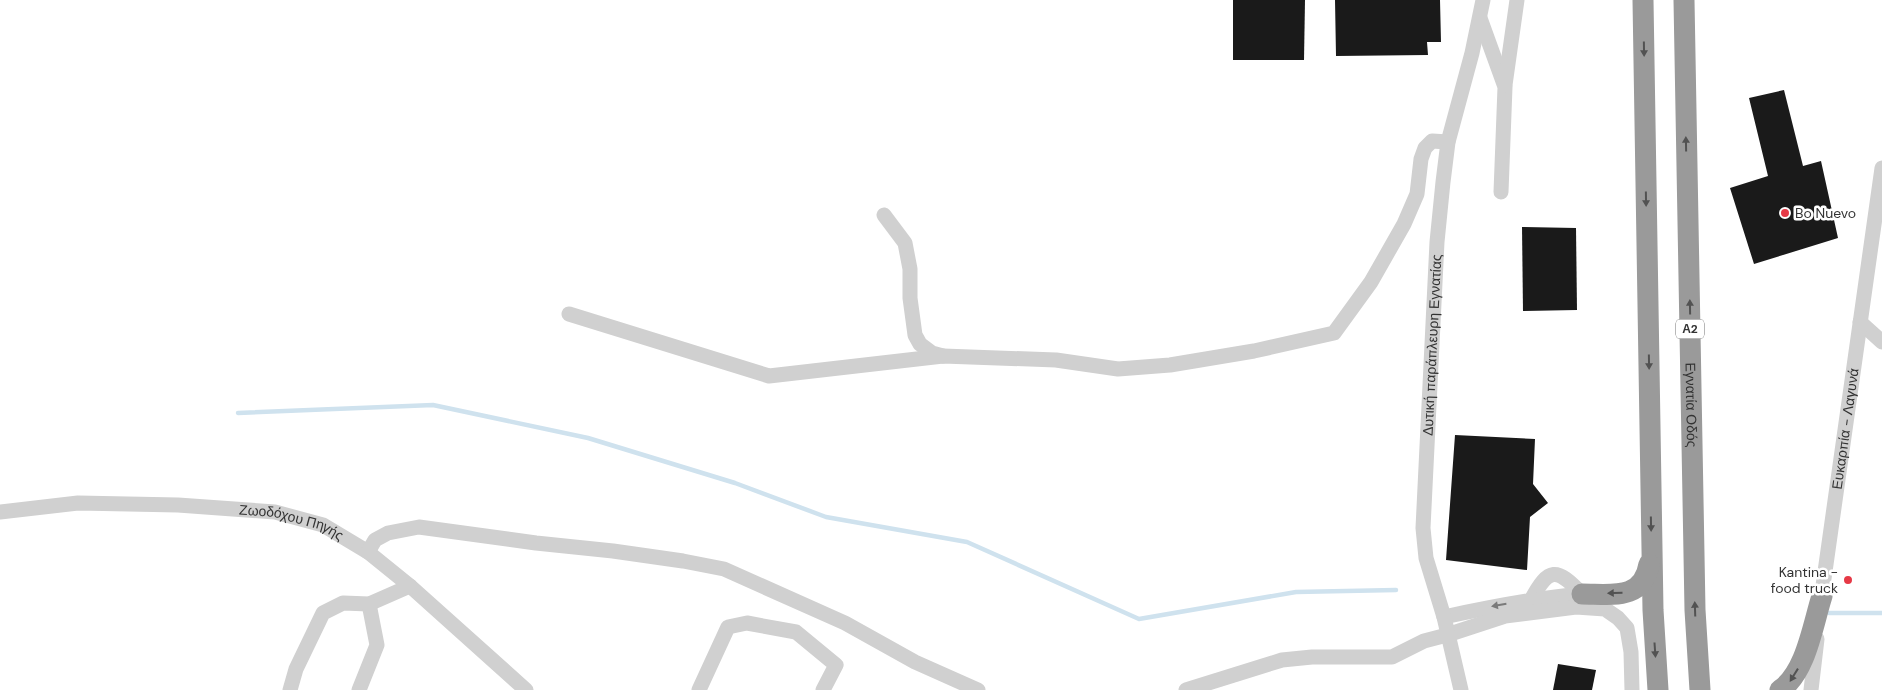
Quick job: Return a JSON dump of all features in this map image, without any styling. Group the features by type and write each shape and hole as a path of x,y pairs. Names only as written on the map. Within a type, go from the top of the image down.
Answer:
{"highway":[{"path":"1643,0 1653,610 1658,690"},
{"name":"Εγνατία Οδός","path":"1684,0 1695,610 1700,690"},
{"path":"1582,594 1622,594 1639,587 1648,569 1652,549"},
{"path":"1780,690 1792,679 1803,659 1822,596"},
{"path":"1698,658 1708,682 1715,690"}],"street":[{"name":"Δυτική παράπλευρη Εγνατίας","path":"1461,690 1444,617 1426,558 1423,528 1437,242 1448,142 1472,53 1483,0"},
{"path":"1500,192 1505,87 1517,0"},
{"path":"1480,16 1505,87"},
{"path":"570,314 769,376 943,356 1056,360 1118,369 1170,365 1254,351 1334,333 1371,282 1404,224 1417,194 1421,159 1425,148 1432,141 1448,142"},
{"name":"Ευκαρπία - Λαγυνά","path":"1811,690 1822,596 1882,168"},
{"path":"884,215 905,243 910,269 910,298 915,335 920,344 932,353 943,356"},
{"path":"1860,322 1882,342"},
{"name":"Ζωοδόχου Πηγής","path":"0,512 78,503 178,505 275,512 324,525 368,552 410,586 526,690"},
{"path":"368,552 375,540 388,533 419,527 536,544 613,551 724,569 845,623 915,662 978,690"},
{"path":"1531,600 1544,578 1554,574 1564,577 1582,594"},
{"path":"290,690 296,669 323,613 343,603 369,604 410,586"},
{"path":"1444,617 1531,600 1582,594"},
{"path":"359,690 376,645 369,604"},
{"path":"1186,690 1282,660 1312,657 1392,657 1424,641 1447,636 1505,616 1576,607 1605,609 1618,618 1627,628 1631,652 1632,690"},
{"path":"699,690 728,627 747,623 796,632 836,665 823,690"}],"building":[{"path":"1233,0 1305,0 1304,60 1233,60"},
{"path":"1335,0 1440,0 1441,42 1427,42 1428,55 1336,56"},
{"name":"Bo Nuevo","path":"1784,90 1803,166 1821,161 1838,238 1754,264 1730,188 1768,176 1749,98"},
{"path":"1522,227 1576,228 1577,310 1523,311"},
{"path":"1455,435 1535,439 1533,484 1548,503 1530,517 1527,570 1446,560"},
{"path":"1558,664 1596,670 1592,690 1553,690"}],"waterway":[{"path":"238,413 433,405 588,438 735,483 826,517 967,542 1139,619 1296,592 1396,590"},
{"path":"1829,613 1882,613"}],"place":[{"name":"Bo Nuevo","path":"1785,213"},
{"name":"Kantina - food truck","path":"1848,580"}]}
